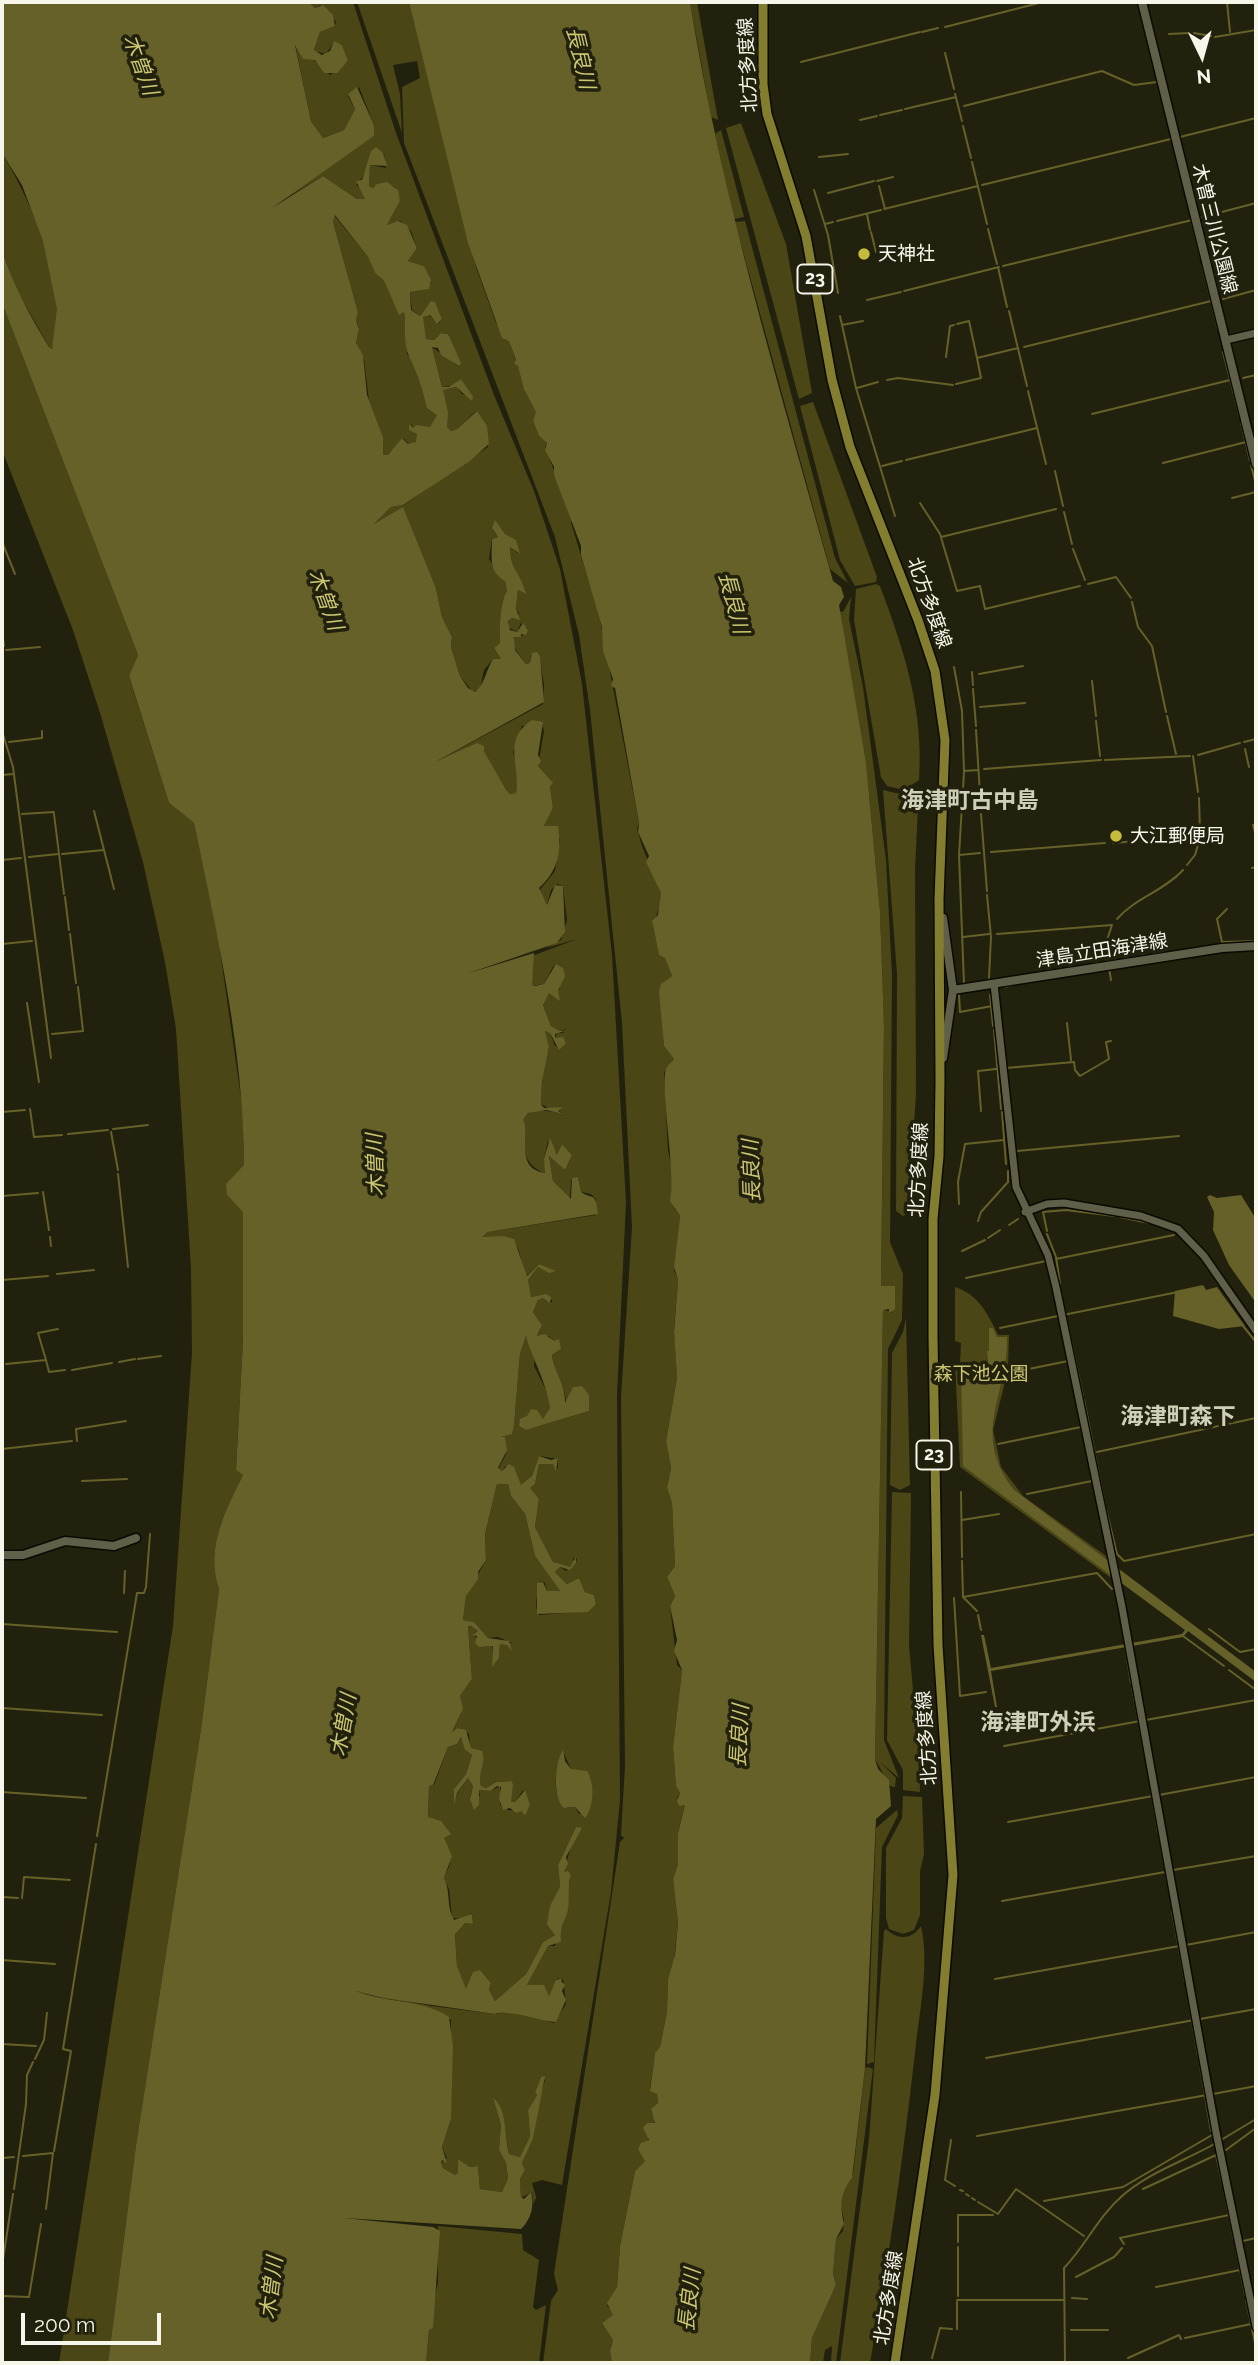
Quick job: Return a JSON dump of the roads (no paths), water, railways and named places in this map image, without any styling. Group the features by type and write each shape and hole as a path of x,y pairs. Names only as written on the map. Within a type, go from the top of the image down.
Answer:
{"main road":[{"name":"北方多度線","path":"763,2 763,75 767,114 806,236 832,380 850,447 918,620 942,705 945,740 939,899 939,1156 933,1219 934,1450 938,1644 953,1875 935,2095 895,2363"},
{"name":"木曽三川公園線","path":"1142,2 1256,464"},
{"path":"939,899 953,990 940,1082"},
{"name":"津島立田海津線","path":"953,990 1222,948 1256,946"},
{"path":"2,1555 23,1555 65,1541 114,1546 136,1538"}],"street":[{"path":"1226,340 1256,332"},
{"path":"994,984 1016,1187 1025,1212 1048,1255 1061,1316 1129,1645 1219,2148 1253,2296 1256,2327"},
{"path":"1025,1212 1047,1204 1064,1203 1169,1224 1194,1243 1256,1331"}],"water":[{"name":"木曽川","path":"2,2 308,2 315,8 323,5 333,15 335,26 320,32 314,50 322,55 330,51 334,41 342,45 348,61 337,73 324,73 315,60 303,59 295,45 311,121 323,138 344,130 355,109 348,94 357,87 374,125 374,136 272,208 323,176 357,199 365,199 356,181 362,180 371,151 376,147 383,153 387,166 370,165 369,186 373,188 377,184 387,182 398,190 400,201 387,225 398,221 407,225 417,248 408,261 424,266 431,280 429,289 410,292 411,310 420,316 431,301 435,302 442,319 437,324 430,315 423,317 426,339 434,340 441,333 448,334 461,363 459,366 441,355 438,348 432,347 442,387 449,387 461,379 473,396 472,401 456,387 443,390 448,412 447,427 451,431 457,429 477,411 487,426 489,444 470,461 403,505 391,507 374,524 403,507 436,588 442,617 452,637 451,647 460,676 468,688 475,692 481,686 493,659 501,659 494,648 500,643 501,608 507,591 505,581 496,573 492,563 492,539 498,537 492,528 495,520 505,534 516,540 520,554 510,547 512,561 526,594 518,590 516,608 520,620 512,618 508,621 510,630 517,632 523,623 528,630 526,635 514,637 515,650 526,664 530,663 532,653 537,652 540,656 544,702 435,762 477,743 484,746 484,751 506,790 510,794 516,793 514,754 517,736 532,720 543,722 538,755 541,761 538,766 553,783 550,786 553,808 544,826 558,826 559,853 551,875 539,888 547,905 555,885 563,886 565,932 557,943 466,974 534,953 532,985 544,984 556,964 563,968 565,976 558,991 560,1001 549,993 543,1005 551,1026 560,1031 568,1030 555,1034 555,1038 563,1037 566,1043 559,1050 550,1033 545,1031 549,1047 542,1081 541,1104 544,1108 563,1107 558,1111 563,1114 546,1110 528,1113 523,1120 526,1158 535,1170 545,1173 544,1159 550,1138 557,1155 562,1144 572,1155 565,1170 549,1156 553,1181 571,1199 572,1178 578,1177 581,1192 595,1199 598,1214 488,1232 482,1237 504,1236 514,1239 527,1276 539,1264 556,1271 549,1273 538,1267 528,1280 531,1297 546,1294 552,1298 549,1303 543,1298 538,1300 533,1312 542,1325 537,1336 545,1334 554,1341 559,1339 561,1349 552,1355 564,1390 565,1403 573,1387 582,1386 589,1395 589,1411 526,1430 519,1426 520,1419 527,1416 531,1409 537,1410 543,1419 550,1408 546,1389 526,1336 520,1354 514,1425 512,1434 500,1437 505,1437 507,1450 498,1468 502,1471 509,1464 514,1467 521,1485 532,1476 539,1456 551,1460 558,1458 556,1471 553,1464 539,1464 535,1484 530,1488 539,1499 535,1527 553,1562 570,1567 576,1557 576,1563 570,1570 560,1567 555,1572 567,1584 579,1578 585,1592 594,1595 596,1604 588,1612 537,1614 537,1583 543,1582 547,1591 560,1591 535,1556 525,1514 511,1496 508,1484 497,1484 485,1534 486,1560 478,1572 478,1579 466,1596 463,1620 474,1622 488,1638 509,1641 512,1651 507,1645 500,1644 499,1658 492,1667 493,1646 479,1647 475,1643 477,1636 472,1635 478,1631 468,1627 472,1679 460,1696 463,1709 452,1732 458,1728 466,1730 471,1748 482,1751 481,1786 486,1788 496,1782 511,1781 511,1802 515,1802 525,1790 530,1805 525,1816 521,1811 516,1813 510,1808 503,1810 499,1799 501,1787 497,1786 491,1791 479,1790 479,1805 474,1810 470,1799 473,1786 468,1778 457,1793 454,1806 454,1789 466,1774 472,1755 465,1750 461,1737 457,1744 448,1747 433,1785 429,1786 428,1817 441,1821 451,1834 444,1838 452,1856 444,1878 452,1915 454,1920 472,1914 473,1924 465,1923 455,1934 457,1966 466,1989 473,1972 480,1970 491,1983 489,1990 495,2001 526,1974 543,1942 555,1935 547,1924 550,1906 560,1887 558,1865 576,1827 582,1828 566,1857 568,1864 564,1872 568,1871 571,1875 561,1942 548,1946 527,1985 544,1985 549,1996 556,1980 563,1978 561,1981 565,1985 562,1991 566,2000 556,2022 509,2013 495,2014 384,1998 356,1991 379,1998 428,2007 449,2017 453,2046 451,2119 442,2147 447,2163 442,2160 441,2163 443,2168 455,2175 458,2173 458,2159 470,2167 478,2166 480,2189 502,2192 508,2178 506,2163 499,2150 501,2125 493,2097 501,2108 509,2154 520,2157 530,2136 528,2110 537,2095 535,2092 541,2077 545,2076 533,2139 522,2163 525,2170 520,2179 521,2197 524,2199 531,2192 533,2202 530,2217 521,2229 344,2218 433,2227 440,2231 433,2328 429,2330 426,2363 108,2363 136,2145 201,1729 219,1589 215,1574 216,1545 224,1516 243,1475 236,1470 243,1340 243,1212 227,1195 226,1184 244,1165 243,1122 228,993 194,823 169,803 129,676 138,655 2,303 2,250 22,300 52,349 57,309 43,241 22,185 2,153","holes":["335,215 368,257 375,273 384,281 399,315 404,312 407,351 420,381 427,408 437,415 430,427 416,425 413,428 409,424 409,430 417,434 416,442 408,444 402,438 388,455 383,455 383,437 367,395 363,355 356,343 358,312 333,222"]},
{"name":"長良川","path":"409,2 690,2 718,147 753,292 833,581 841,587 844,597 839,605 866,762 880,911 884,1026 881,1286 895,1286 895,1309 889,1313 889,1309 883,1310 875,1759 878,1769 889,1780 891,1806 876,1819 865,2068 852,2178 843,2194 844,2224 836,2239 833,2274 836,2285 812,2338 810,2363 612,2363 610,2350 613,2340 602,2323 613,2315 607,2303 617,2287 620,2246 635,2171 645,2161 638,2149 641,2143 649,2140 643,2128 647,2123 655,2123 651,2109 658,2103 657,2094 650,2091 655,2053 660,2047 667,2012 668,1979 675,1955 678,1923 673,1879 678,1864 678,1833 685,1805 679,1806 677,1801 680,1793 676,1786 673,1747 682,1670 674,1651 677,1640 670,1606 675,1596 667,1577 675,1566 672,1503 667,1488 671,1468 666,1441 677,1378 674,1332 678,1280 674,1267 680,1216 670,1201 672,1188 665,1089 667,1067 674,1059 664,1046 659,992 661,984 672,976 665,958 659,955 652,921 658,915 661,893 646,862 649,856 638,832 639,823 615,688 611,686 613,679 603,651 602,627 581,555 581,546 554,475 554,467 545,450 547,443 539,436 533,421 536,412 524,389 518,366 514,364 516,360 509,341 502,338 468,243"},
{"path":"1210,1195 1217,1198 1241,1195 1256,1219 1256,1303 1229,1265 1213,1230 1214,1212 1207,1197"},
{"path":"1203,1285 1206,1290 1217,1287 1245,1326 1219,1329 1173,1316 1175,1291"},
{"name":"森下池公園","path":"989,1328 993,1328 997,1337 1007,1337 1006,1359 993,1432 994,1450 1001,1469 1014,1490 1256,1672 1256,1682 1188,1631 1183,1637 991,1671 995,1707 981,1635 984,1635 991,1668 1182,1634 1185,1630 963,1466 961,1371 962,1368 989,1367"},
{"path":"563,1750 565,1761 571,1769 587,1771 590,1776 592,1802 585,1818 575,1807 564,1808 560,1803 556,1788"}],"waterway":[{"path":"945,27 1043,2"},
{"path":"1227,2 1230,32"},
{"path":"922,32 938,28"},
{"path":"1215,37 1256,30"},
{"path":"801,62 920,32"},
{"path":"1169,34 1189,33"},
{"path":"1194,33 1211,36"},
{"path":"945,53 954,89"},
{"path":"964,106 1102,71 1134,85 1157,82"},
{"path":"955,94 962,121"},
{"path":"905,109 956,97"},
{"path":"880,115 902,110"},
{"path":"860,120 877,116"},
{"path":"1180,137 1256,118"},
{"path":"963,126 971,158"},
{"path":"982,185 1171,139"},
{"path":"819,157 848,154"},
{"path":"972,162 987,224"},
{"path":"877,181 893,177"},
{"path":"828,193 874,181"},
{"path":"879,186 885,209"},
{"path":"884,209 978,186"},
{"path":"814,190 828,235 838,293"},
{"path":"1199,218 1256,203"},
{"path":"837,221 881,210"},
{"path":"867,214 870,230"},
{"path":"1003,266 1192,220"},
{"path":"825,224 833,222"},
{"path":"1192,223 1201,259"},
{"path":"988,229 997,264"},
{"path":"871,232 876,252"},
{"path":"1202,264 1218,329"},
{"path":"998,267 1007,307"},
{"path":"904,291 999,267"},
{"path":"1223,299 1256,290"},
{"path":"867,300 901,292"},
{"path":"1024,347 1211,301"},
{"path":"1009,311 1027,386"},
{"path":"840,316 842,325 863,321"},
{"path":"957,324 969,321 977,358"},
{"path":"842,325 856,388 895,516"},
{"path":"946,357 950,326 954,325"},
{"path":"956,384 981,378 977,358 1018,348"},
{"path":"1223,352 1240,418"},
{"path":"1243,378 1256,375"},
{"path":"887,380 898,378 953,385"},
{"path":"1092,414 1230,380"},
{"path":"857,388 878,382"},
{"path":"1028,391 1046,464"},
{"path":"1241,423 1250,461"},
{"path":"906,460 1037,428"},
{"path":"1163,463 1246,442"},
{"path":"882,466 902,461"},
{"path":"1251,465 1256,485"},
{"path":"1055,471 1063,506"},
{"path":"1232,498 1256,492"},
{"path":"920,503 940,534 957,591"},
{"path":"941,537 1056,509"},
{"path":"1064,512 1072,544"},
{"path":"2,542 15,574"},
{"path":"1073,549 1085,580"},
{"path":"1088,584 1116,577 1131,598"},
{"path":"957,591 980,586 985,609 1080,586"},
{"path":"1132,602 1138,627 1152,646 1166,712"},
{"path":"2,627 3,632"},
{"path":"3,638 4,646"},
{"path":"6,650 40,647"},
{"path":"979,674 1023,666"},
{"path":"954,667 962,711 964,771 978,770"},
{"path":"972,672 973,685"},
{"path":"1092,681 1096,716"},
{"path":"973,689 976,726"},
{"path":"980,707 1025,703"},
{"path":"1167,716 1176,754"},
{"path":"1096,721 1100,756"},
{"path":"976,730 981,810"},
{"path":"2,731 13,767 51,1058"},
{"path":"9,742 42,738 42,731"},
{"path":"1244,742 1256,739"},
{"path":"1198,755 1240,743"},
{"path":"1245,749 1249,767"},
{"path":"1105,760 1190,756"},
{"path":"1193,756 1198,792"},
{"path":"984,769 1101,760"},
{"path":"964,772 959,855 980,853"},
{"path":"2,775 13,774"},
{"path":"1199,798 1200,832"},
{"path":"94,811 104,850"},
{"path":"22,814 54,812"},
{"path":"54,814 64,894"},
{"path":"981,814 987,891"},
{"path":"1256,824 1253,825 1256,836"},
{"path":"1113,843 1200,836"},
{"path":"1187,865 1195,855 1200,838"},
{"path":"991,852 1105,843"},
{"path":"62,854 104,850 114,889"},
{"path":"29,857 58,854"},
{"path":"959,855 964,984"},
{"path":"2,860 21,858"},
{"path":"1252,868 1256,867"},
{"path":"1117,919 1132,905 1167,884 1183,870"},
{"path":"987,895 991,937 989,978"},
{"path":"65,897 69,930"},
{"path":"1227,909 1217,919 1222,942 1256,941"},
{"path":"997,934 1112,925 1107,940 1107,961"},
{"path":"70,934 76,983"},
{"path":"963,937 989,934"},
{"path":"2,944 32,941"},
{"path":"1109,968 1111,980"},
{"path":"1005,987 1017,984"},
{"path":"52,1034 83,1031 78,987"},
{"path":"959,995 960,1012 992,1006"},
{"path":"990,995 993,1026"},
{"path":"27,1003 39,1082"},
{"path":"1067,1023 1071,1060"},
{"path":"994,1030 1001,1109"},
{"path":"1006,1068 1074,1062 1075,1070 1080,1076 1109,1059 1106,1042 1111,1041"},
{"path":"981,1111 978,1071 996,1069"},
{"path":"30,1109 34,1137 62,1135"},
{"path":"2,1112 25,1110"},
{"path":"1002,1112 1006,1164"},
{"path":"113,1129 148,1125"},
{"path":"68,1134 108,1130"},
{"path":"111,1132 118,1170"},
{"path":"1017,1151 1179,1136"},
{"path":"959,1204 958,1182 965,1144 1004,1140"},
{"path":"978,1221 981,1212 1008,1182 1008,1171"},
{"path":"118,1174 128,1267"},
{"path":"43,1192 49,1230"},
{"path":"2,1196 38,1193"},
{"path":"1047,1231 1043,1212 1066,1210 1115,1216"},
{"path":"1120,1217 1149,1223"},
{"path":"1009,1225 1018,1219"},
{"path":"988,1238 1000,1230"},
{"path":"1047,1234 1056,1257 1060,1284"},
{"path":"1056,1259 1174,1235"},
{"path":"50,1237 51,1246"},
{"path":"962,1251 985,1240"},
{"path":"966,1278 1046,1261"},
{"path":"57,1274 94,1270"},
{"path":"2,1280 48,1276"},
{"path":"1060,1289 1083,1396"},
{"path":"1063,1315 1178,1292"},
{"path":"1000,1328 1058,1316"},
{"path":"1243,1326 1256,1342"},
{"path":"46,1360 38,1333 58,1329"},
{"path":"138,1359 161,1356"},
{"path":"119,1362 135,1359"},
{"path":"6,1364 46,1360 49,1372 65,1370"},
{"path":"1014,1372 1068,1361"},
{"path":"72,1370 112,1363"},
{"path":"1084,1400 1105,1505"},
{"path":"1097,1452 1256,1418"},
{"path":"77,1441 76,1429 126,1421"},
{"path":"998,1444 1081,1427"},
{"path":"2,1449 72,1441"},
{"path":"82,1481 127,1479"},
{"path":"1027,1494 1092,1481"},
{"path":"961,1492 962,1557"},
{"path":"1106,1509 1117,1554 1124,1561 1256,1534"},
{"path":"962,1520 999,1514"},
{"path":"97,1836 137,1593 144,1593 146,1587 150,1534"},
{"path":"962,1561 963,1597 977,1611"},
{"path":"124,1593 125,1571"},
{"path":"963,1597 1097,1573 1112,1589"},
{"path":"954,1598 960,1696 986,1692"},
{"path":"978,1615 981,1630"},
{"path":"2,1624 117,1632"},
{"path":"1209,1629 1240,1652 1256,1649"},
{"path":"1183,1636 1224,1666"},
{"path":"1125,1646 1131,1683"},
{"path":"1229,1670 1256,1690"},
{"path":"1132,1687 1145,1757"},
{"path":"1146,1720 1256,1700"},
{"path":"2,1708 102,1715"},
{"path":"1004,1746 1140,1721"},
{"path":"1146,1761 1158,1832"},
{"path":"1159,1795 1256,1777"},
{"path":"2,1792 86,1798"},
{"path":"1008,1822 1153,1796"},
{"path":"1159,1836 1172,1907"},
{"path":"54,2151 71,2051 63,2049 96,1844"},
{"path":"1173,1870 1256,1856"},
{"path":"1002,1901 1165,1872"},
{"path":"22,1898 24,1877 70,1880"},
{"path":"2,1897 18,1898"},
{"path":"1172,1911 1185,1982"},
{"path":"1186,1945 1256,1932"},
{"path":"995,1979 1179,1946"},
{"path":"2,1960 55,1964"},
{"path":"1186,1986 1198,2056"},
{"path":"1200,2019 1256,2009"},
{"path":"35,2059 44,2040 47,2013"},
{"path":"986,2058 1194,2020"},
{"path":"2,2044 36,2046"},
{"path":"1199,2060 1211,2131"},
{"path":"14,2189 26,2104 27,2075 33,2062"},
{"path":"1213,2094 1256,2086"},
{"path":"977,2136 1207,2095"},
{"path":"1221,2140 1256,2119"},
{"path":"1226,2150 1256,2128"},
{"path":"1044,2201 1123,2187 1212,2135"},
{"path":"951,2140 945,2180 955,2186"},
{"path":"1065,2363 1064,2268 1122,2196 1155,2173 1216,2143"},
{"path":"23,2156 53,2153 46,2209"},
{"path":"1143,2189 1216,2155 1223,2186"},
{"path":"2,2158 14,2157"},
{"path":"978,2202 998,2214 1016,2189 1084,2236"},
{"path":"1224,2191 1234,2240"},
{"path":"2,2266 13,2194"},
{"path":"958,2242 958,2215 993,2215"},
{"path":"1124,2244 1120,2238 1229,2215"},
{"path":"3,2296 29,2297 41,2224"},
{"path":"1243,2241 1256,2238"},
{"path":"1235,2244 1245,2295"},
{"path":"958,2247 958,2296"},
{"path":"1076,2277 1114,2257 1122,2248"},
{"path":"1156,2287 1240,2270"},
{"path":"1072,2298 1087,2299"},
{"path":"957,2300 1064,2300"},
{"path":"1246,2300 1256,2348"},
{"path":"957,2302 957,2329"},
{"path":"1185,2338 1251,2324"},
{"path":"932,2358 940,2328 952,2329"},
{"path":"1071,2330 1108,2330"},
{"path":"1128,2358 1179,2335 1181,2339"}],"place":[{"name":"天神社","path":"864,254"},
{"name":"大江郵便局","path":"1116,836"}],"district":[{"name":"海津町古中島","path":"970,801"},
{"name":"海津町森下","path":"1178,1417"},
{"name":"海津町外浜","path":"1038,1723"}]}
